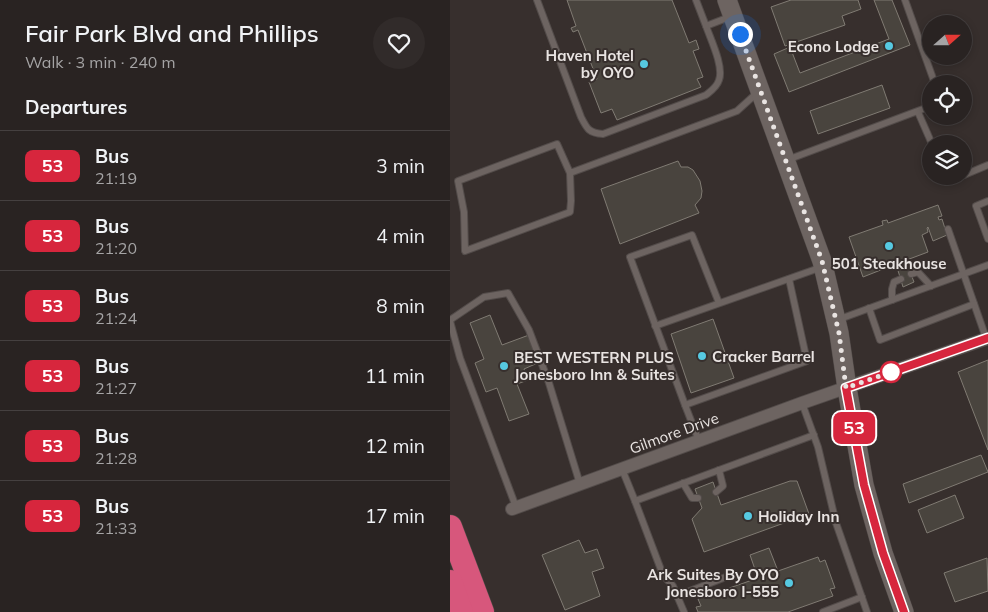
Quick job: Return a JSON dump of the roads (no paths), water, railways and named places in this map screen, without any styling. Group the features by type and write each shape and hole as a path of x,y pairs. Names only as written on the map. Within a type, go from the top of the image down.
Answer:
{"highway":[{"path":"450,527 482,612"},
{"path":"450,582 461,612"}],"street":[{"path":"730,8 824,266 836,320 846,388 864,485 883,553 904,612"},
{"name":"Gilmore Drive","path":"514,508 987,338"}],"lane":[{"path":"537,0 581,117 587,128 594,133 603,134 706,95 714,89 720,80 720,68 696,0"},
{"path":"905,0 932,75"},
{"path":"706,26 730,8"},
{"path":"570,173 737,111 760,90"},
{"path":"786,160 922,110"},
{"path":"918,112 928,135"},
{"path":"556,144 570,173 570,212 465,251 464,212 458,181 556,144"},
{"path":"972,172 988,165"},
{"path":"988,201 976,206 988,239"},
{"path":"948,229 987,338"},
{"path":"699,442 630,257 692,235 720,303"},
{"path":"836,320 988,265"},
{"path":"655,326 824,266"},
{"path":"911,274 918,272 931,286"},
{"path":"685,405 807,361 789,278"},
{"path":"892,300 894,282 901,279"},
{"path":"514,508 460,358 450,320 484,297 508,293 529,330 548,382 580,484"},
{"path":"869,308 880,340 974,304"},
{"path":"802,403 818,447 836,523 867,612"},
{"path":"635,501 814,435"},
{"path":"622,469 664,575 673,586 684,612"},
{"path":"716,492 723,486 719,470"},
{"path":"683,483 692,498 698,498"},
{"path":"677,596 731,575"},
{"path":"823,612 862,597"}],"place":[{"name":"Econo Lodge","path":"889,46"},
{"name":"Haven Hotel by OYO","path":"644,64"},
{"name":"501 Steakhouse","path":"889,246"},
{"name":"Cracker Barrel","path":"702,356"},
{"name":"BEST WESTERN PLUS Jonesboro Inn & Suites","path":"504,366"},
{"name":"Holiday Inn","path":"748,516"},
{"name":"Ark Suites By OYO Jonesboro I-555","path":"789,583"}]}
